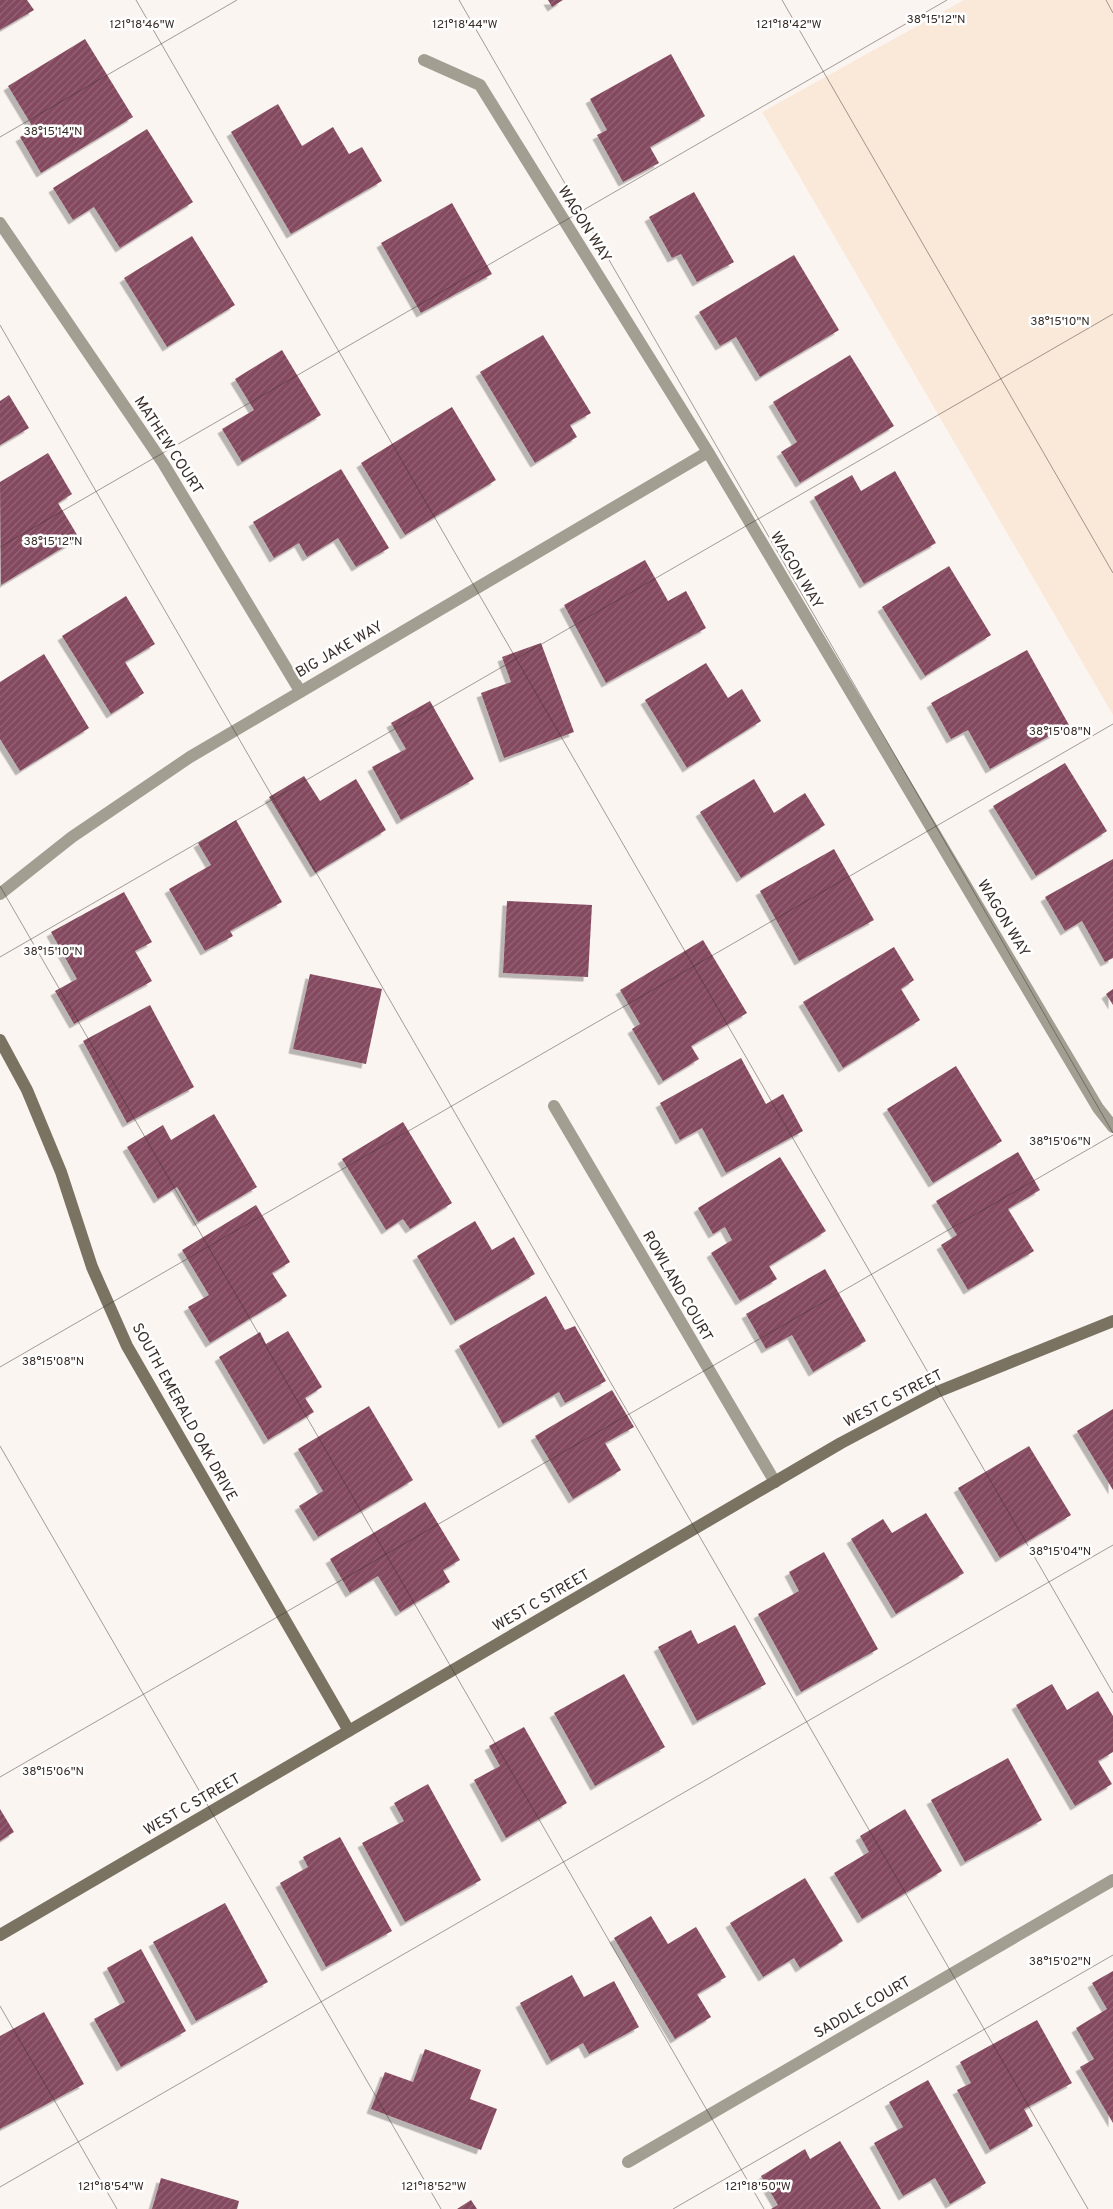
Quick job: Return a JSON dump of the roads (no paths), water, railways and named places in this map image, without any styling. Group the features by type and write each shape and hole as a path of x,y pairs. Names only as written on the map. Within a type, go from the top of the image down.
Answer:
{"street":[{"name":"WAGON WAY","path":"424,60 480,85 708,452 1098,1108 1113,1127"},
{"name":"MATHEW COURT","path":"0,223 163,463 300,691"},
{"name":"BIG JAKE WAY","path":"0,894 72,837 182,762 708,452"},
{"name":"SOUTH EMERALD OAK DRIVE","path":"0,1040 27,1090 62,1172 92,1267 127,1346 350,1731"},
{"name":"ROWLAND COURT","path":"554,1106 775,1482"},
{"name":"WEST C STREET","path":"0,1935 841,1443 938,1392 1113,1321"},
{"name":"SADDLE COURT","path":"628,2162 1113,1880"}]}
